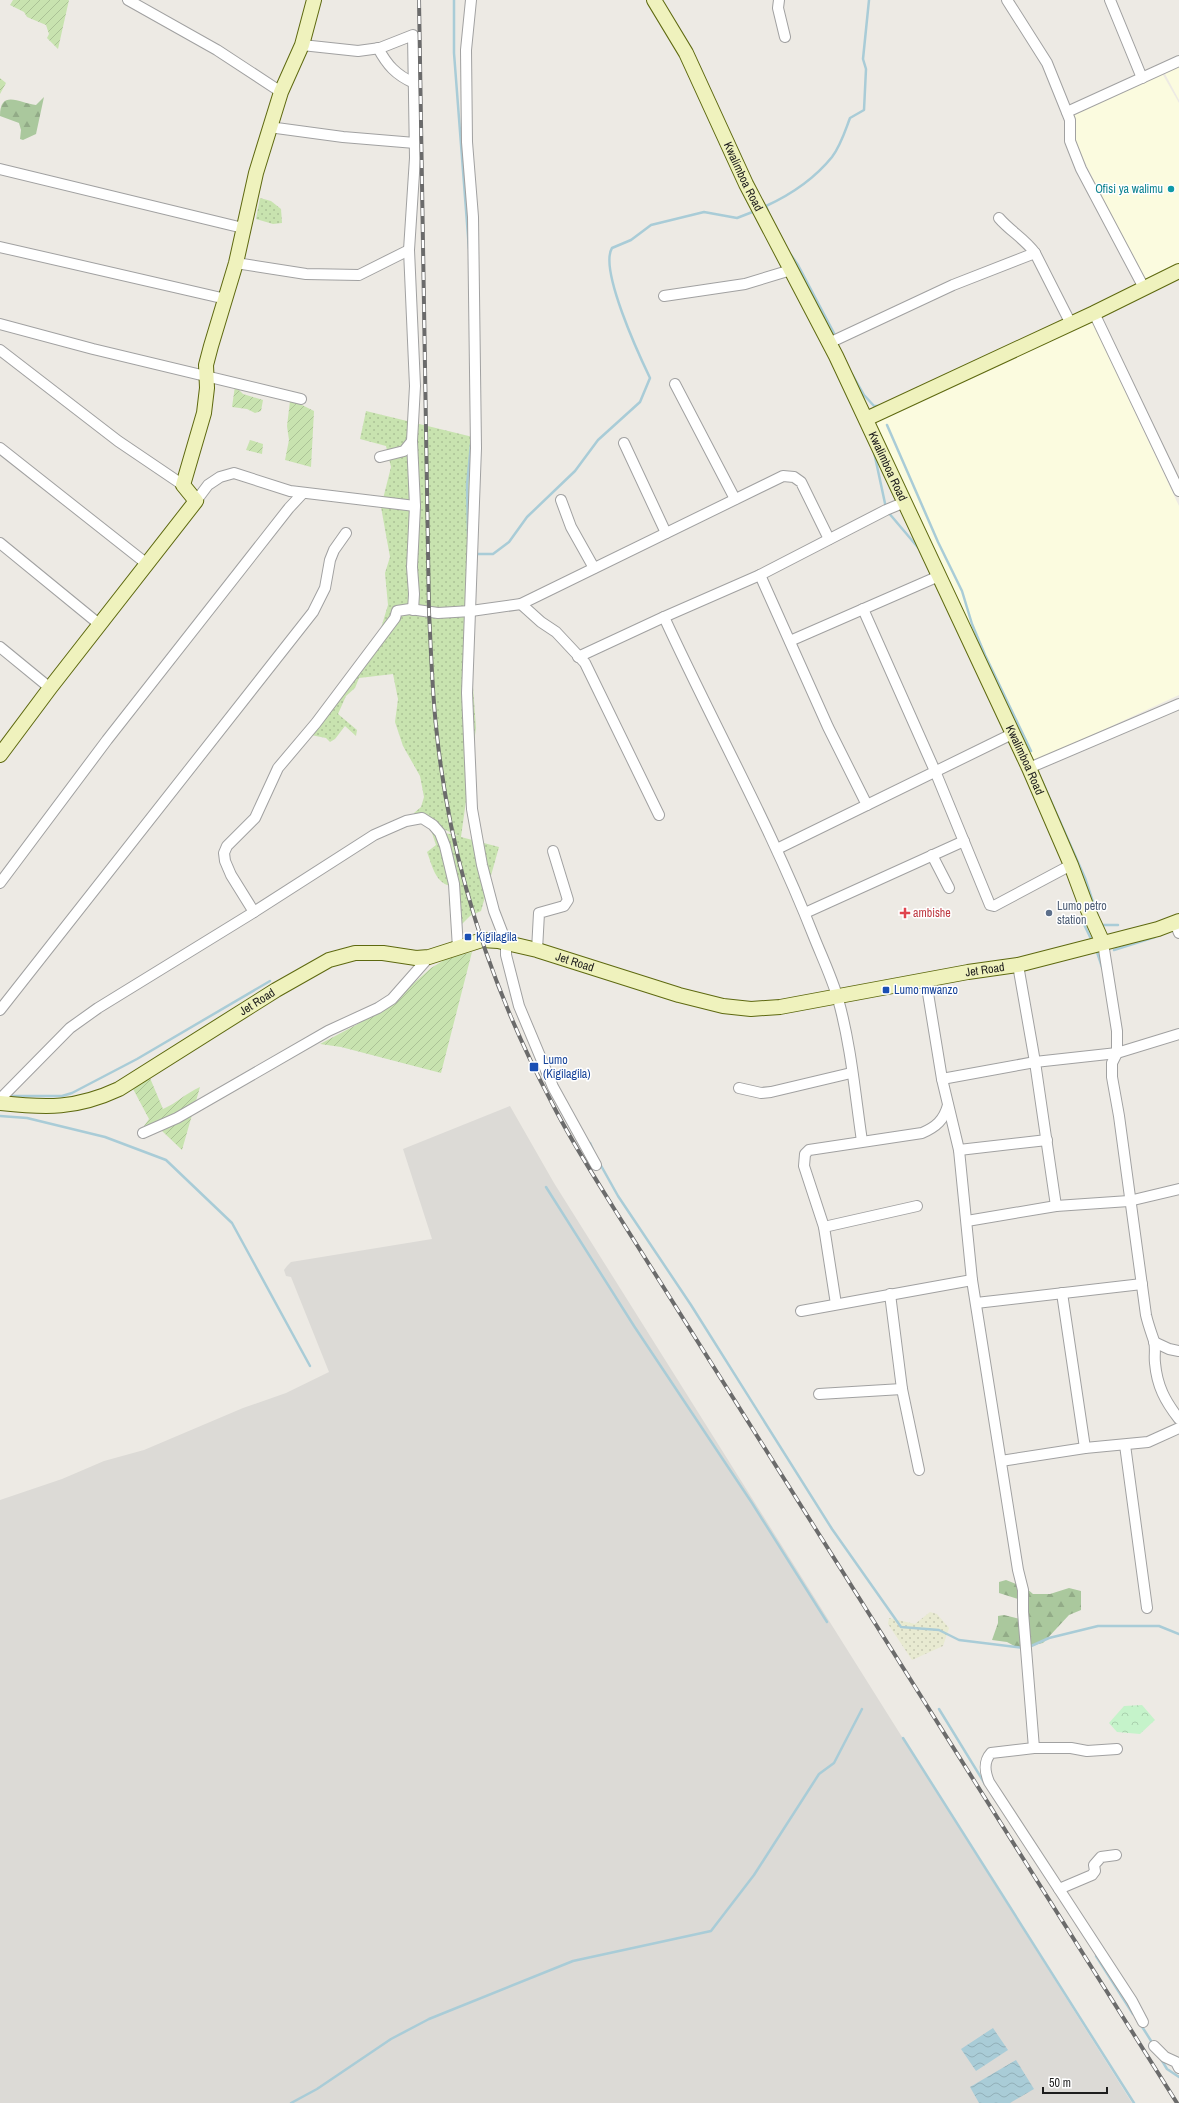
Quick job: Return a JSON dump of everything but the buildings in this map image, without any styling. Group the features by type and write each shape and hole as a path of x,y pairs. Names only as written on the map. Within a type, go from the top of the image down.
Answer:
{"street":[{"path":"128,0 216,50 281,92"},
{"path":"182,485 202,419 206,400 206,365 236,263 243,228 270,127 281,92 302,44 314,0"},
{"path":"471,0 466,50 468,142 473,217 476,448 467,693 474,829 492,903 506,942 506,955 511,978 524,1019 554,1087 596,1165"},
{"name":"Kwalimboa Road","path":"654,0 686,53 746,184 829,342 866,419 1029,768 1072,865 1087,908 1103,943"},
{"path":"779,0 778,8 785,36"},
{"path":"1007,0 1047,63 1070,120 1070,141 1081,169 1144,288"},
{"path":"1110,0 1142,78"},
{"path":"302,44 358,51 378,48 413,35 414,143 409,250 415,386 412,441 415,506 412,568 414,594 413,610"},
{"path":"378,48 390,67 400,77 414,83"},
{"path":"1067,112 1179,61"},
{"path":"270,127 343,137 414,143"},
{"path":"0,169 243,228"},
{"path":"999,218 1036,253 1071,324"},
{"path":"0,247 226,299"},
{"path":"236,263 306,274 359,274 409,250"},
{"path":"829,342 953,285 1036,253"},
{"path":"664,296 745,284 791,270"},
{"path":"866,419 1071,324 1179,271"},
{"path":"1094,313 1179,492"},
{"path":"0,324 207,377 301,398"},
{"path":"0,350 118,441 182,485 196,501"},
{"path":"675,384 735,499"},
{"path":"380,457 404,452 412,441"},
{"path":"624,443 666,532"},
{"path":"0,448 146,564"},
{"path":"2,750 208,485 220,477 234,473 290,491 377,500 415,506"},
{"path":"254,912 228,868 224,853 227,846 255,818 278,768 351,677 395,618 397,611 413,610 438,613 471,611 521,604 783,476 794,477 801,482 829,539"},
{"path":"0,883 107,740 289,508 303,493"},
{"path":"561,500 571,527 594,568"},
{"path":"578,658 664,617 760,576 829,539 905,502"},
{"path":"0,1010 313,612 325,588 330,560 334,550 346,533"},
{"path":"0,543 99,624"},
{"path":"760,576 828,727 867,805"},
{"path":"790,641 939,576"},
{"path":"521,604 541,622 556,632 585,664 659,816"},
{"path":"864,609 935,771 979,881 992,906 1072,865"},
{"path":"664,617 777,849 805,913 838,997 845,1026 862,1142"},
{"path":"0,646 50,688"},
{"path":"1029,768 1178,706"},
{"path":"777,849 1012,734"},
{"path":"0,1099 70,1028 98,1008 254,912 374,835 406,821 422,818 436,829 445,846 454,884 458,948"},
{"path":"805,913 964,841"},
{"path":"537,950 539,913 564,906 567,904 568,900 553,851"},
{"path":"932,855 949,888"},
{"name":"Jet Road","path":"0,1103 26,1106 79,1104 119,1089 276,990 329,960 355,953 368,952 416,958 429,957 482,940 506,942 537,950 679,995 723,1006 751,1009 780,1007 1018,965 1158,929 1177,926"},
{"path":"1103,943 1118,1031 1117,1054 1112,1063 1112,1077 1119,1116 1129,1201 1146,1315 1150,1334 1154,1342 1155,1366 1159,1388 1164,1399 1179,1419"},
{"path":"143,1133 177,1118 328,1031 378,1008 392,999 429,957"},
{"path":"1018,965 1035,1062 1056,1206"},
{"path":"926,981 942,1079 959,1150 972,1280 996,1440 1001,1461 1018,1570 1023,1590 1023,1612 1034,1748"},
{"path":"942,1079 1035,1062 1117,1054 1179,1034"},
{"path":"739,1088 766,1093 851,1073"},
{"path":"836,1304 824,1227 804,1166 805,1154 809,1150 922,1133 938,1124 946,1115 948,1104"},
{"path":"959,1150 1047,1140"},
{"path":"967,1221 1056,1206 1129,1201 1179,1190"},
{"path":"824,1227 917,1206"},
{"path":"801,1311 972,1280"},
{"path":"976,1303 1142,1284"},
{"path":"1062,1293 1085,1448"},
{"path":"890,1294 902,1389 919,1470"},
{"path":"1154,1342 1169,1349 1179,1351"},
{"path":"819,1394 902,1389"},
{"path":"1001,1461 1085,1448 1148,1442 1179,1428"},
{"path":"1125,1445 1147,1608"},
{"path":"1118,1749 1087,1750 1071,1748 1034,1748 991,1753 985,1764 986,1774 1132,2001 1142,2022"},
{"path":"1059,1889 1092,1875 1095,1871 1094,1865 1101,1856 1116,1855"},
{"path":"1154,2046 1165,2057 1176,2062 1179,2068"}],"shaded area":[{"path":"1179,65 1179,100 1164,72"},
{"path":"1162,73 1179,103 1179,265 1145,285 1074,140 1075,112"},
{"path":"1092,321 1179,506 1179,695 1031,763 874,423"},
{"path":"510,1106 554,1183 1132,2103 0,2103 0,1500 62,1479 104,1461 144,1450 243,1408 286,1393 329,1372 291,1277 286,1276 284,1270 291,1262 432,1239 403,1149"},
{"path":"930,1612 937,1614 949,1628 943,1646 912,1660 888,1624 889,1618 915,1624"}],"green space":[{"path":"13,0 69,0 58,49 47,38 49,34 46,25 27,17 24,12 10,5"},
{"path":"0,78 6,83 0,94"},
{"path":"44,97 36,134 23,140 20,139 21,130 19,123 0,116 1,107 7,100 36,105"},
{"path":"260,198 271,201 281,209 282,223 273,224 256,219"},
{"path":"235,386 243,394 263,400 261,411 255,413 247,409 232,407"},
{"path":"290,401 294,401 314,411 311,467 285,460 289,440 287,426"},
{"path":"366,411 481,439 472,673 476,728 461,837 499,847 481,911 470,916 462,924 455,922 449,903 450,886 445,884 437,877 427,852 436,845 431,830 459,836 417,817 414,813 421,807 424,797 420,776 403,746 395,722 398,699 393,674 359,678 355,688 346,696 338,714 357,730 356,736 345,726 335,739 330,742 326,738 311,735 340,698 381,628 388,605 385,573 390,557 381,507 391,467 386,446 360,439"},
{"path":"250,440 263,444 262,454 246,450"},
{"path":"472,952 441,1073 341,1047 320,1044 356,1025 405,991 431,968 446,959"},
{"path":"150,1078 163,1109 200,1087 182,1150 162,1131 144,1126 149,1119 132,1087"},
{"path":"1006,1580 1026,1588 1033,1594 1050,1594 1069,1588 1081,1591 1081,1610 1069,1615 1043,1643 1018,1648 1007,1642 992,1640 998,1623 998,1616 1004,1615 1020,1619 1021,1600 999,1593 999,1582"},
{"path":"1142,1705 1155,1720 1140,1734 1117,1732 1109,1723 1124,1706"}],"water":[{"path":"993,2028 1008,2050 976,2071 961,2049"},
{"path":"1016,2060 1034,2089 1010,2103 979,2103 970,2087"}],"waterway":[{"path":"454,0 454,53 469,249"},
{"path":"769,214 766,206 784,197 802,185 825,165 838,148 850,118 864,110 866,69 863,59 869,0"},
{"path":"474,554 493,554 509,542 527,517 575,471 598,440 640,402 650,378 615,292 609,259 612,248 631,240 651,225 704,212 737,218 755,211"},
{"path":"791,255 798,265 836,337"},
{"path":"852,374 864,395 874,406 880,406"},
{"path":"887,425 938,542 962,591 972,624 985,655 1031,751"},
{"path":"468,534 467,485 471,444"},
{"path":"874,452 886,508"},
{"path":"888,512 921,551"},
{"path":"1042,781 1085,878 1098,917"},
{"path":"1081,918 1092,941"},
{"path":"1101,925 1118,925"},
{"path":"1114,950 1155,937"},
{"path":"1096,949 1102,967"},
{"path":"13,1096 62,1096 72,1093 137,1059 270,981"},
{"path":"0,1116 27,1118 105,1137 166,1160 232,1223 310,1366"},
{"path":"590,1143 593,1150"},
{"path":"599,1162 618,1196 691,1305 832,1529 901,1627 939,1630 959,1640 1024,1648"},
{"path":"546,1187 634,1326 752,1503 827,1622"},
{"path":"1029,1647 1049,1638 1098,1626 1159,1626 1179,1634"},
{"path":"291,2103 317,2089 391,2039 429,2019 573,1961 711,1931 754,1875 819,1774 834,1763 862,1709"},
{"path":"939,1709 985,1784"},
{"path":"903,1738 1134,2103"},
{"path":"1096,1956 1133,2014"},
{"path":"1141,2025 1153,2044"},
{"path":"1161,2059 1167,2069 1179,2077"}],"railway":[{"path":"419,0 429,612 436,726 442,775 451,824 462,872 491,967 530,1059 581,1156 1177,2103"}],"place":[{"name":"Ofisi ya walimu","path":"1171,189"},
{"name":"ambishe","path":"905,913"},
{"name":"Lumo petro station","path":"1049,913"},
{"name":"Kigilagila","path":"468,937"},
{"name":"Lumo mwanzo","path":"886,990"},
{"name":"Lumo (Kigilagila)","path":"534,1067"}]}
